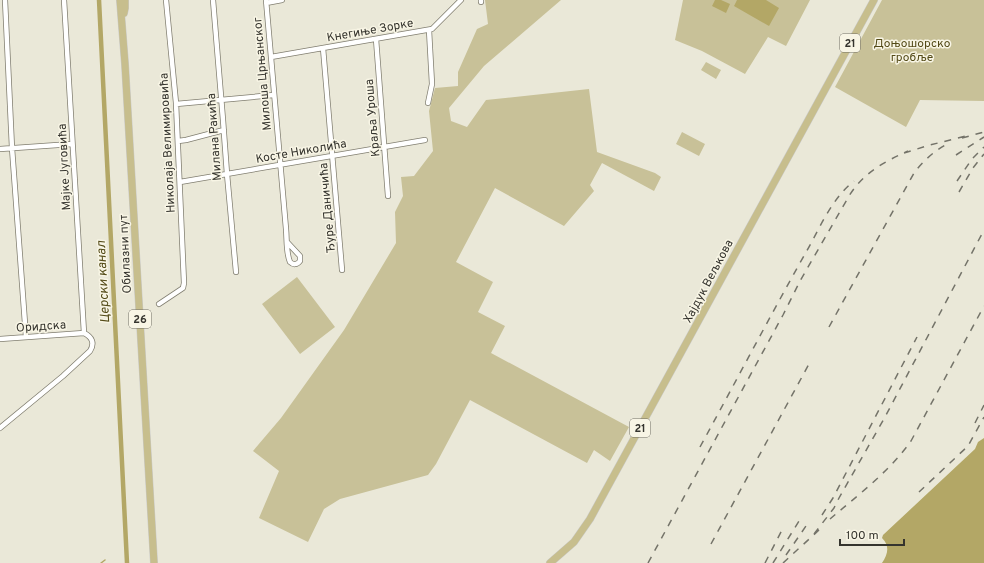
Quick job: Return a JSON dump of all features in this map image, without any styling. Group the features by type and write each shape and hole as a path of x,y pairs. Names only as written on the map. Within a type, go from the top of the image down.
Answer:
{"main road":[{"name":"Обилазни пут","path":"120,0 154,563"},
{"name":"Обилазни пут","path":"124,0 125,64"},
{"name":"Хајдук Вељкова","path":"550,563 574,542 590,519 874,0"}],"street":[{"path":"5,0 12,148 26,337"},
{"name":"Мајке Југовића","path":"64,0 84,333"},
{"name":"Николаја Велимировића","path":"159,304 184,286 176,104 166,0"},
{"name":"Милана Ракића","path":"213,0 222,100 226,174 236,272"},
{"path":"266,1 282,0"},
{"name":"Кнегиње Зорке","path":"271,57 429,30 435,28 461,0"},
{"name":"Милоша Црњанског","path":"266,1 287,242"},
{"path":"428,103 432,84 429,30"},
{"name":"Краља Уроша","path":"376,39 388,196"},
{"name":"Ђуре Даничића","path":"323,48 342,270"},
{"path":"176,104 274,95"},
{"path":"178,141 224,130"},
{"name":"Косте Николића","path":"180,182 425,140"},
{"path":"0,149 72,144"},
{"path":"0,428 63,376 90,351 93,346 93,342 90,337 84,333"},
{"name":"Оридска","path":"0,339 84,333"}],"green space":[{"path":"485,0 561,0 484,66 449,108 451,121 467,127 486,100 589,89 597,152 655,173 661,177 654,191 602,163 590,185 594,191 564,226 495,188 456,262 493,282 478,312 505,326 491,353 629,427 610,461 594,450 587,463 470,400 436,464 428,475 340,499 324,509 308,542 259,518 279,471 253,451 281,418 344,330 396,243 395,212 403,196 401,177 414,176 433,151 429,111 435,88 458,86 458,72 477,29 488,24"},
{"path":"683,0 810,0 786,46 768,37 745,74 702,51 675,40"},
{"name":"Доњошорско гробље","path":"882,0 984,0 984,101 920,100 906,127 835,87"},
{"path":"706,62 721,70 716,79 701,70"},
{"path":"682,132 705,144 699,156 676,144"},
{"path":"297,277 335,327 300,354 262,304"}],"shaded area":[{"path":"715,0 721,0 730,4 726,13 712,6"},
{"path":"737,0 766,0 779,8 769,26 734,6"},
{"path":"984,438 984,563 882,563 886,556 887,550 885,541 882,538 883,535 975,449 978,442"}],"waterway":[{"name":"Церски канал","path":"99,0 127,563"},
{"path":"101,563 105,560"}],"railway":[{"path":"962,138 984,132"},
{"path":"904,153 966,136"},
{"path":"956,155 984,137"},
{"path":"829,327 914,173 930,156 949,143"},
{"path":"957,181 972,159 984,147"},
{"path":"648,563 800,281 849,196 867,175 891,159 908,151"},
{"path":"959,192 973,168 984,154"},
{"path":"700,447 826,215 846,188 854,181"},
{"path":"814,534 834,508 885,417 984,230"},
{"path":"830,519 883,473 911,441 984,306"},
{"path":"822,515 833,498 917,337"},
{"path":"711,544 809,364"},
{"path":"975,423 984,405"},
{"path":"919,492 968,446 984,417"},
{"path":"773,563 799,521"},
{"path":"786,555 806,526"},
{"path":"765,563 782,530"},
{"path":"783,563 819,530"}]}
